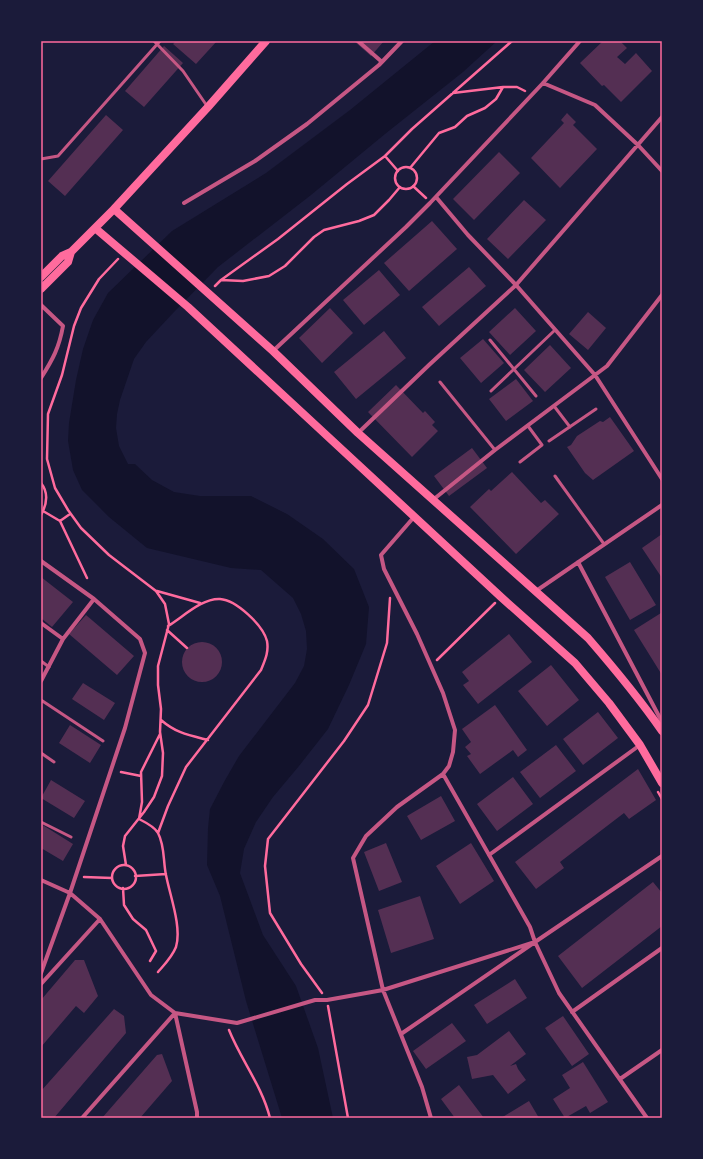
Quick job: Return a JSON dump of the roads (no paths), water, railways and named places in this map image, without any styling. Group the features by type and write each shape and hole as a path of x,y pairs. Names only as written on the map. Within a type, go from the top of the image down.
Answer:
{"main road":[{"path":"41,277 62,256 71,252 114,209 208,108 266,41"},
{"path":"114,209 273,351 358,433 434,499 588,638 626,682 662,731"},
{"path":"95,228 188,307 500,597 575,663 609,702 640,745 662,783"},
{"path":"41,289 68,262 71,252"}],"street":[{"path":"358,41 382,62"},
{"path":"184,203 255,161 296,132 382,62 402,41"},
{"path":"273,351 406,227 436,197 543,83 580,41"},
{"path":"543,83 594,105 638,145 662,171"},
{"path":"358,433 516,285 662,117"},
{"path":"436,197 468,235 516,285 595,375 662,479"},
{"path":"434,499 495,450 607,366 662,296"},
{"path":"41,305 63,326 60,344 50,365 41,378"},
{"path":"536,591 662,505"},
{"path":"414,517 381,555 384,569 443,693 456,730 453,752 449,766 443,774 397,807 366,836 353,858 383,990 422,1087 431,1118"},
{"path":"41,561 94,599 140,639 145,653 125,728 41,973"},
{"path":"578,562 662,722"},
{"path":"41,681 50,667 63,640 94,599"},
{"path":"41,623 63,640"},
{"path":"490,855 640,745"},
{"path":"443,774 530,927 535,942 559,993 646,1118"},
{"path":"401,1034 662,856"},
{"path":"41,880 70,892 100,919 151,994 175,1013 226,1022 237,1023 315,1000 327,1000 383,990 535,942"},
{"path":"41,984 100,919"},
{"path":"572,1012 662,948"},
{"path":"82,1118 175,1013"},
{"path":"175,1013 197,1118"},
{"path":"620,1079 662,1050"}],"lane":[{"path":"41,159 58,156 157,42 183,71 208,108"},
{"path":"491,391 556,330"},
{"path":"490,340 536,396"},
{"path":"440,382 495,450"},
{"path":"554,406 570,427"},
{"path":"549,441 596,409"},
{"path":"520,462 542,445 528,426"},
{"path":"555,476 604,544"},
{"path":"41,661 50,667"},
{"path":"41,700 103,742"},
{"path":"41,753 54,762"},
{"path":"41,822 71,837"}]}
